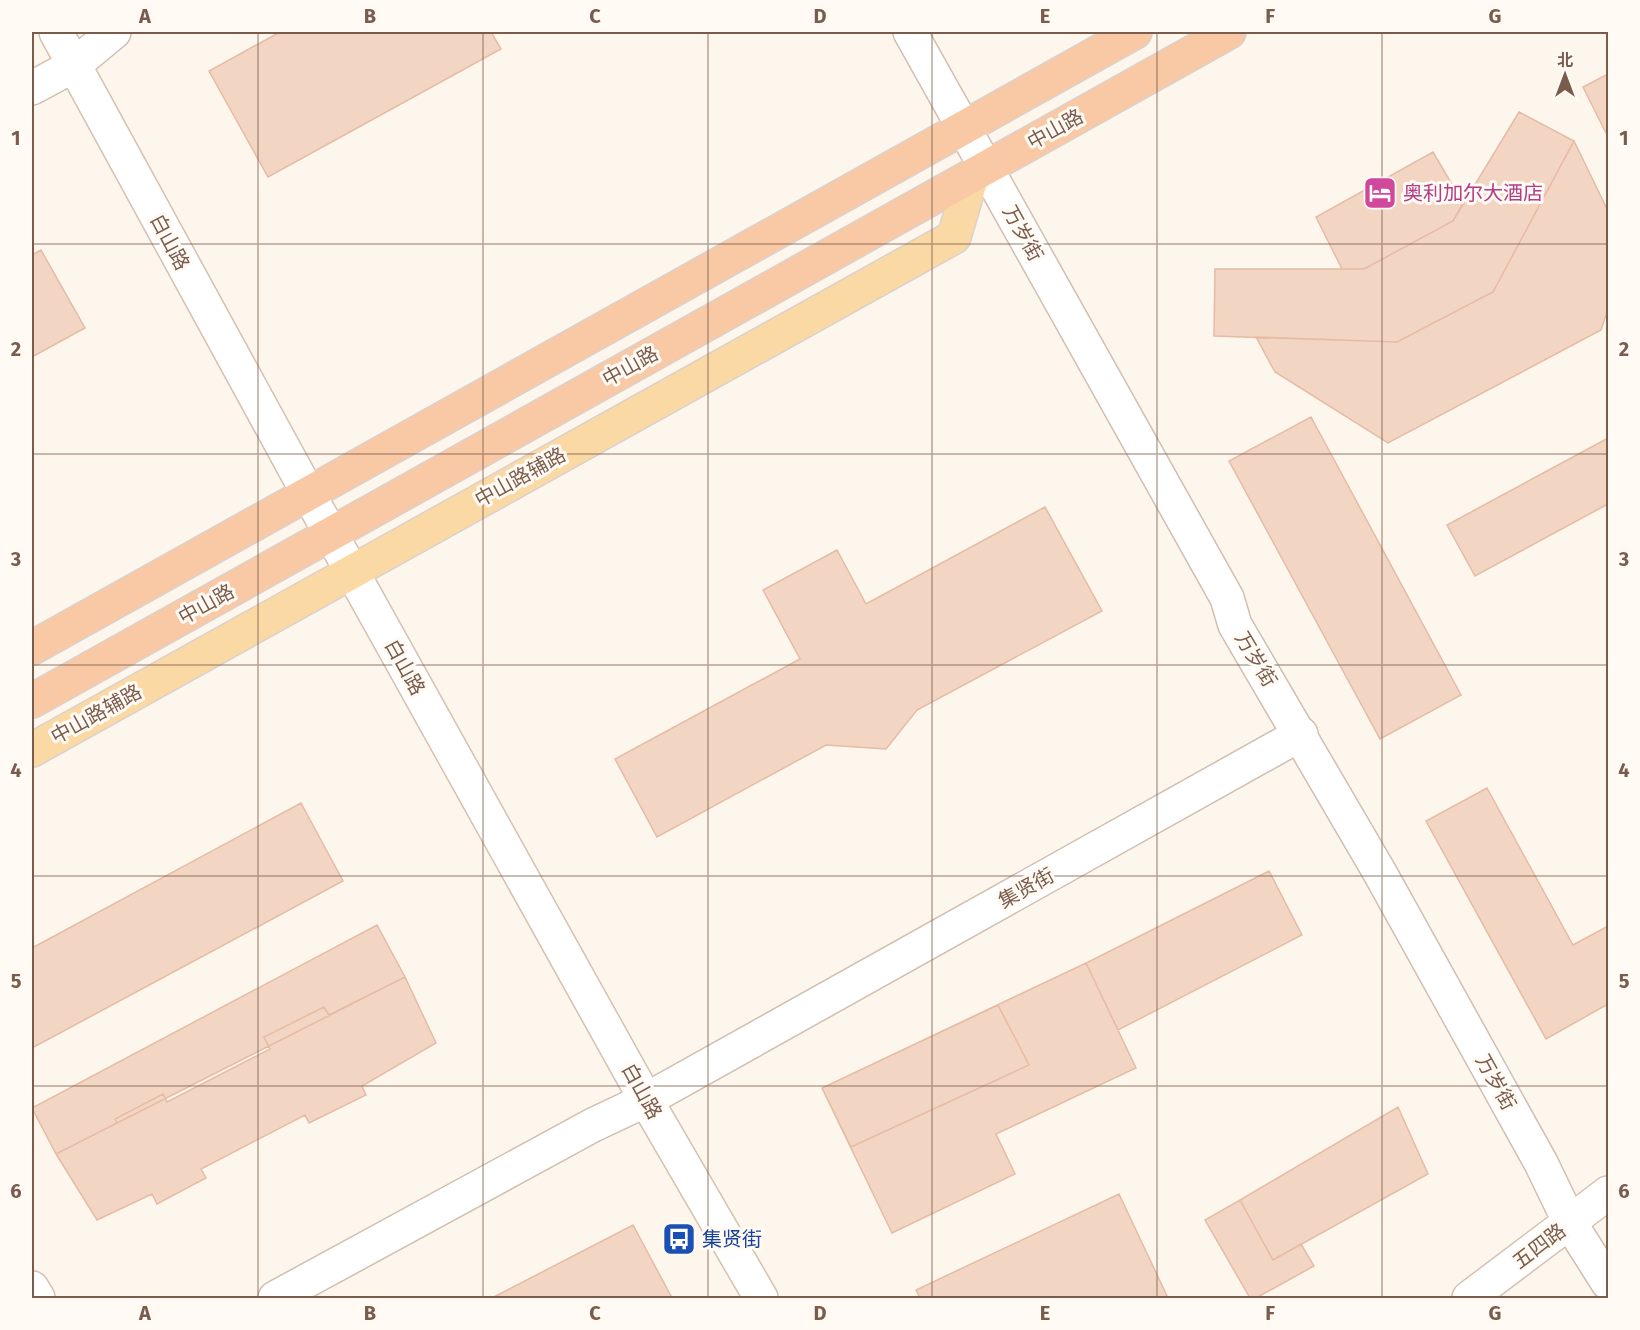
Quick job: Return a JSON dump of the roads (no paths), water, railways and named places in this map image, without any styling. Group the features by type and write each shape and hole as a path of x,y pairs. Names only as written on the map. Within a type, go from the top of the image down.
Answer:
{"highway":[{"path":"32,648 1135,32"},
{"name":"中山路","path":"32,701 1229,32"}],"main road":[{"name":"中山路辅路","path":"32,750 954,237 979,171"}],"street":[{"name":"白山路","path":"56,32 73,66 96,100 183,266 308,493 646,1100 761,1299"},
{"path":"32,88 73,66 114,32"},
{"name":"万岁街","path":"910,32 964,127 979,171 1227,598 1235,625 1301,734 1541,1163 1570,1223 1608,1283"},
{"name":"集贤街","path":"275,1299 593,1125 646,1100 1301,734"},
{"name":"五四路","path":"1469,1299 1608,1193"},
{"path":"32,1288 38,1299"}],"place":[{"name":"奥利加尔大酒店","path":"1380,193"},
{"name":"集贤街","path":"679,1239"}]}
